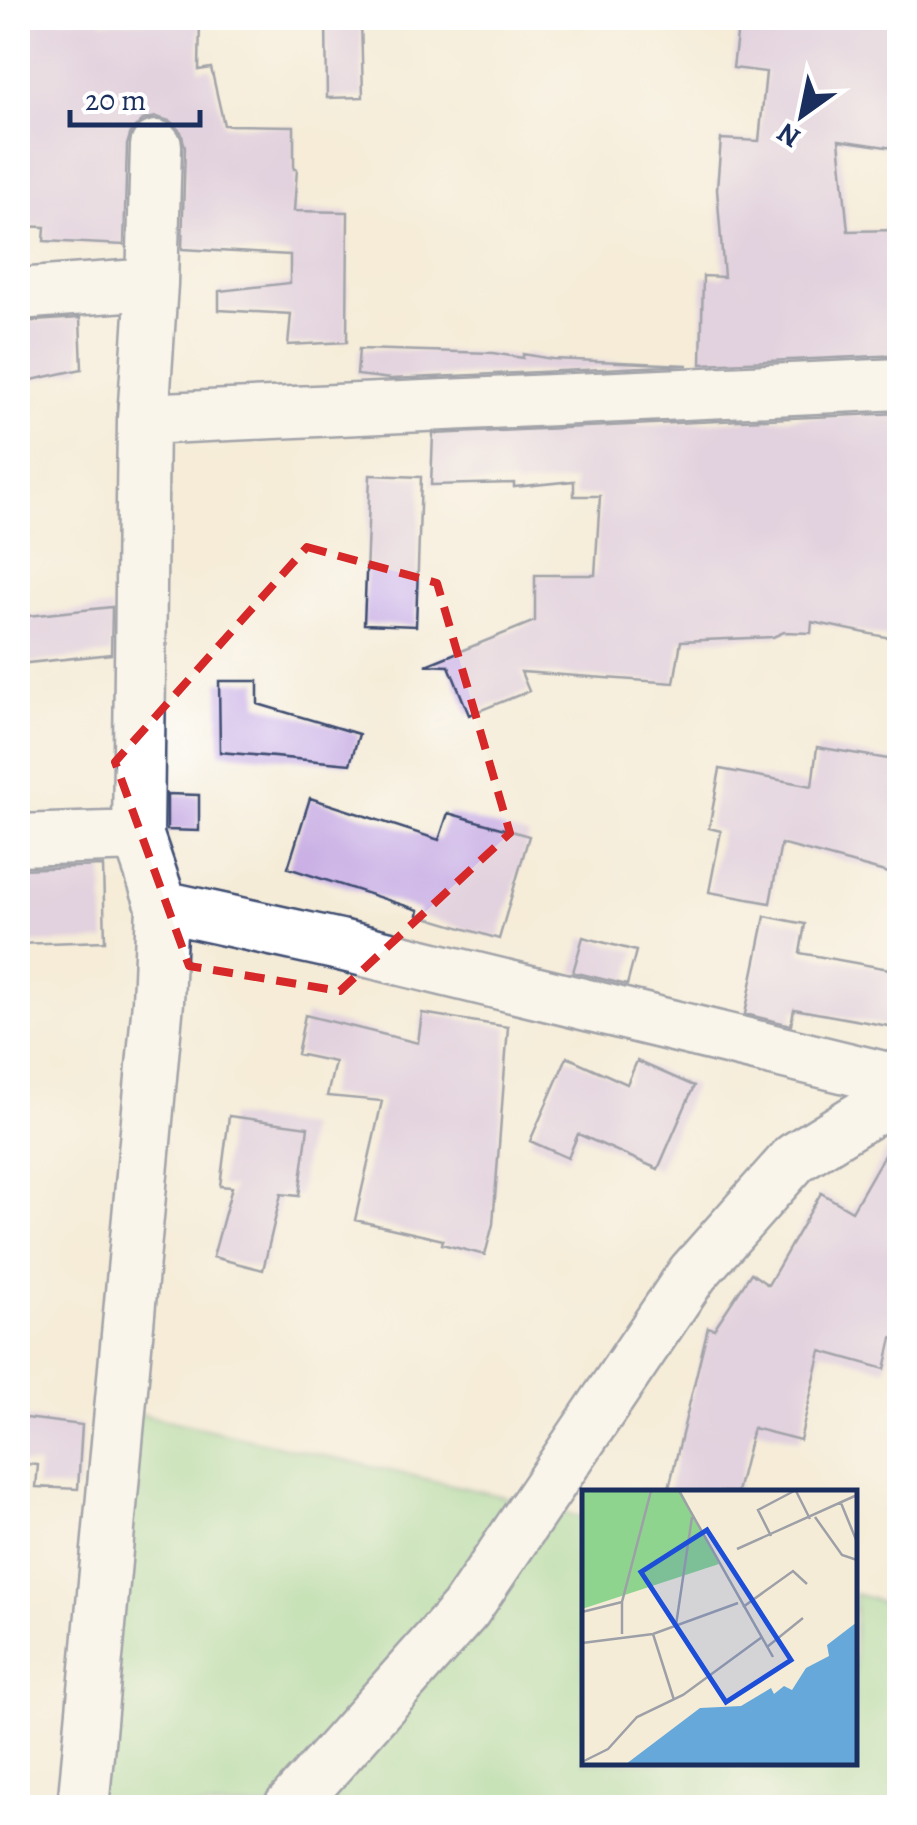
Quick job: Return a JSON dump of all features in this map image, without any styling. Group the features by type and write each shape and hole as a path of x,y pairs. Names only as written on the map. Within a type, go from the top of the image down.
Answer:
{"street":[{"path":"83,1808 158,1002 162,906 138,836 143,419 156,146"},
{"path":"18,294 152,284"},
{"path":"143,419 900,384"},
{"path":"18,840 138,836"},
{"path":"162,906 340,944 900,1082"},
{"path":"288,1808 465,1610 693,1272 796,1158 900,1093"}],"highlighted area":[{"path":"307,547 437,583 510,833 340,991 189,966 115,762"}],"green space":[{"path":"101,1405 582,1517 582,1765 857,1765 857,1595 899,1607 899,1807 63,1808"}],"building":[{"path":"18,18 101,18 103,22 200,18 199,70 211,68 224,125 294,126 294,211 348,212 347,342 288,345 291,314 219,310 219,291 290,283 290,255 182,249 185,147 181,132 170,121 156,117 143,120 131,132 127,145 124,245 44,241 45,227 18,226"},
{"path":"326,18 361,18 363,97 327,98"},
{"path":"739,18 900,18 900,149 839,140 848,231 900,230 900,355 701,364 703,276 724,277 717,189 721,139 759,141 766,72 733,68"},
{"path":"80,318 82,369 18,383 18,322"},
{"path":"359,349 688,365 391,379 357,375"},
{"path":"900,413 900,640 812,622 811,633 681,641 674,683 521,672 529,691 469,715 449,666 426,665 535,621 535,575 595,575 600,496 574,496 574,481 514,487 514,483 431,485 433,434"},
{"path":"370,475 421,477 416,626 364,624"},
{"path":"112,607 111,654 18,664 18,617"},
{"path":"219,681 258,681 258,704 359,734 350,764 220,752"},
{"path":"817,747 900,761 900,876 781,844 770,903 709,892 721,831 709,828 720,769 812,786"},
{"path":"167,794 199,795 199,831 167,830"},
{"path":"310,798 439,840 448,813 529,836 499,939 418,915 419,910 288,868"},
{"path":"103,866 105,941 18,944 18,869"},
{"path":"765,916 805,924 800,953 900,971 894,1027 794,1009 791,1025 745,1014"},
{"path":"583,937 636,951 627,985 573,972"},
{"path":"422,1013 508,1027 493,1224 485,1255 442,1244 443,1240 355,1220 382,1101 327,1096 335,1062 297,1054 305,1015 418,1043"},
{"path":"567,1057 627,1084 637,1061 694,1086 658,1169 578,1134 568,1158 530,1141"},
{"path":"229,1116 308,1127 299,1196 281,1194 263,1270 213,1257 232,1187 220,1186"},
{"path":"900,1127 900,1343 892,1338 885,1369 821,1351 800,1440 753,1428 738,1490 668,1490 708,1327 714,1329 751,1273 768,1285 821,1193 852,1211"},
{"path":"18,1417 82,1425 78,1489 36,1487 38,1465 18,1463"}]}
